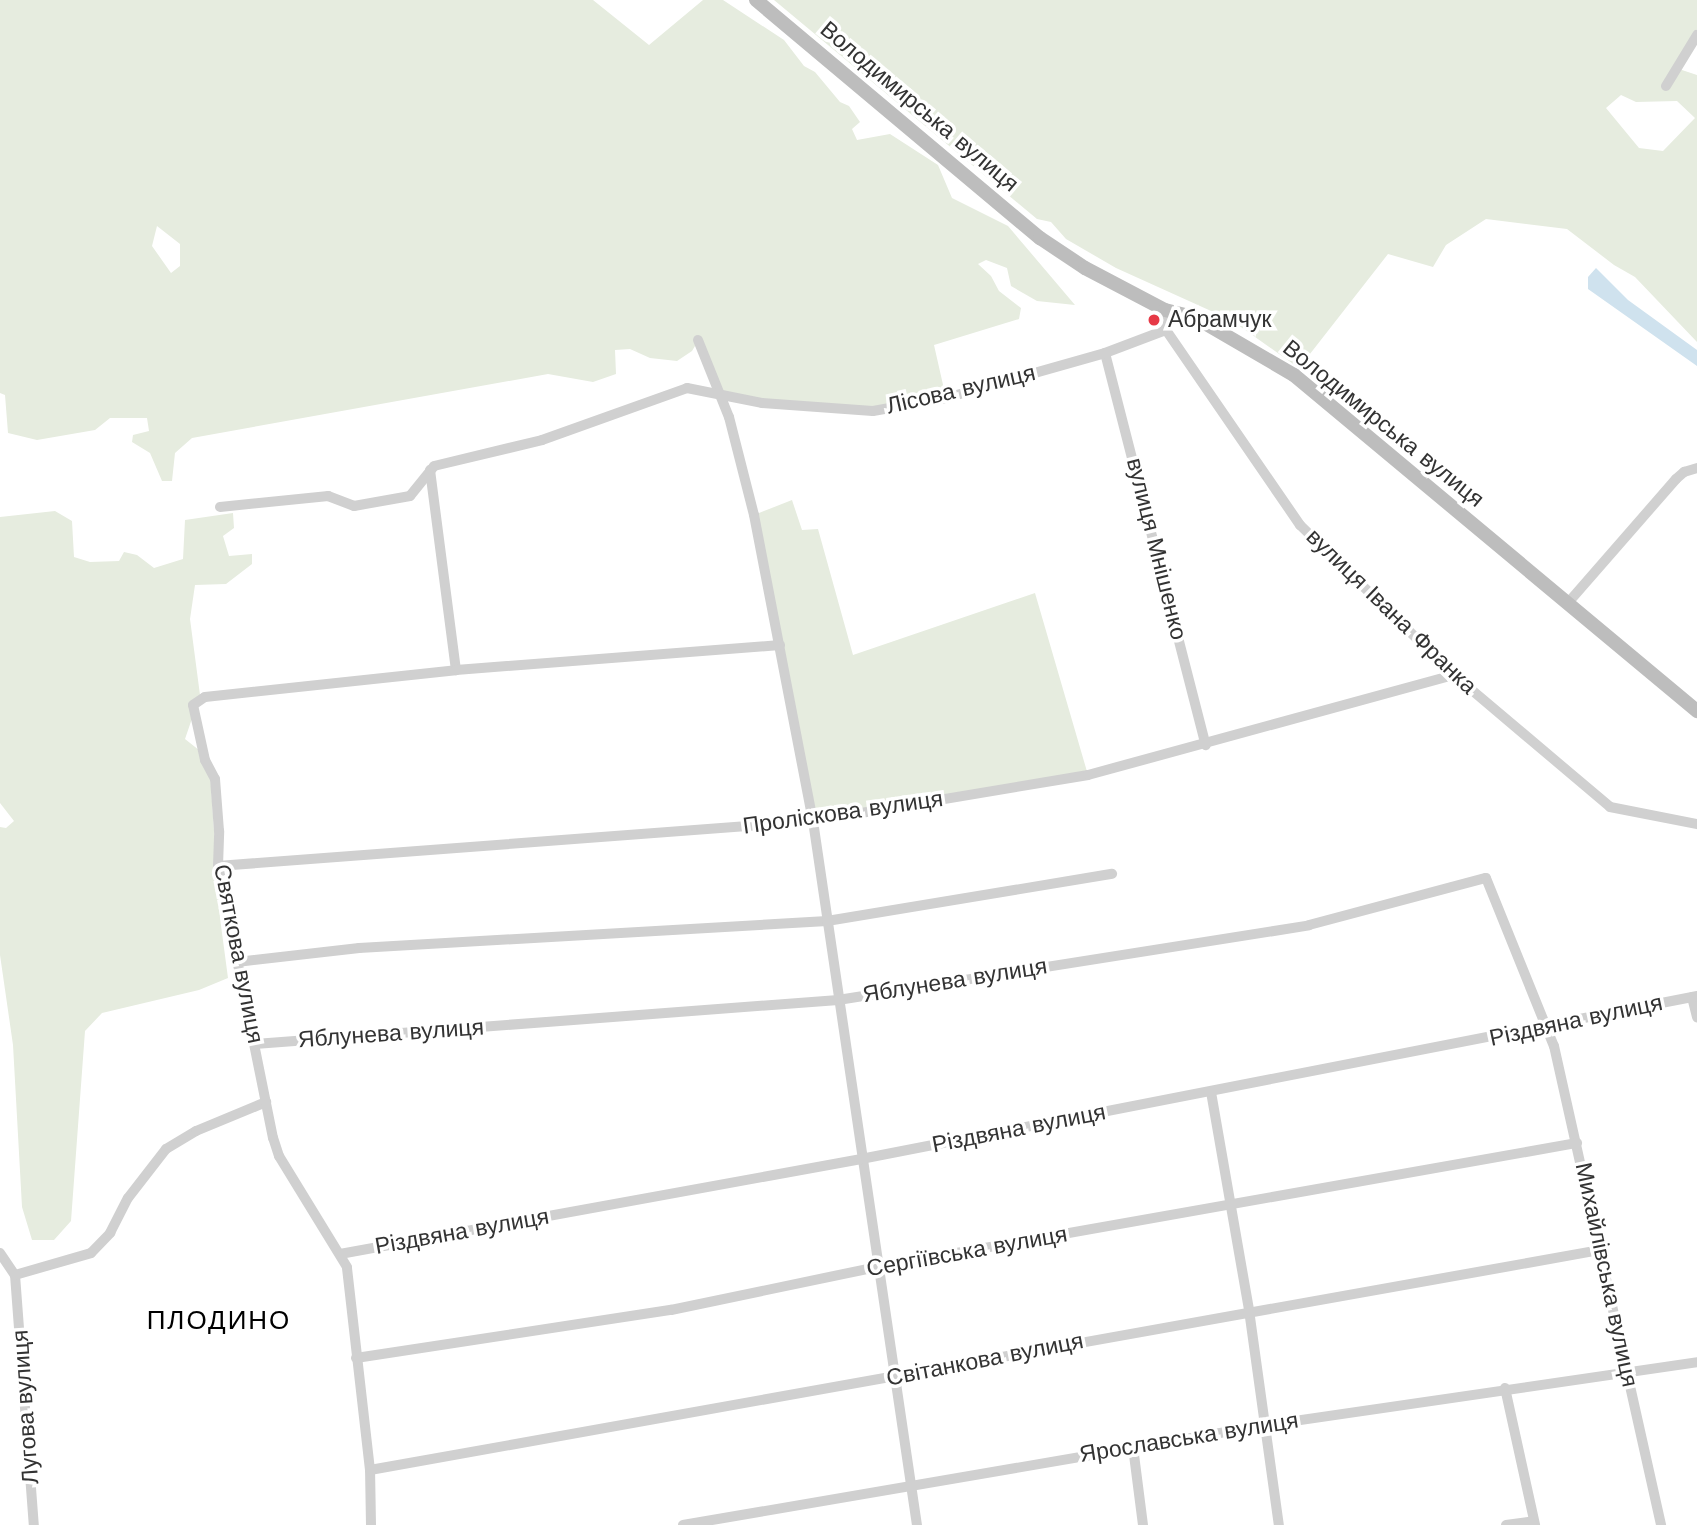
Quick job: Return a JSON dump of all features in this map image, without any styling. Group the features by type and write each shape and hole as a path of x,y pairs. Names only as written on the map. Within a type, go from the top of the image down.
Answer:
{"main road":[{"name":"Володимирська вулиця","path":"756,0 1040,238 1084,268 1165,310 1196,318 1294,375 1697,711"}],"street":[{"path":"1666,86 1697,35"},
{"path":"1165,310 1166,330"},
{"name":"Лісова вулиця","path":"430,470 434,466 542,440 687,388 722,397 809,408 873,411 946,398 1105,353 1166,330"},
{"name":"вулиця Івана Франка","path":"1166,330 1300,524 1454,675 1610,807 1697,824"},
{"path":"698,340 722,397 754,515 813,821 917,1525"},
{"name":"вулиця Мнішенко","path":"1105,353 1206,745"},
{"path":"1567,604 1676,479 1684,472 1697,468"},
{"path":"220,507 328,496 354,506 410,496 430,470"},
{"path":"430,470 456,670"},
{"name":"Святкова вулиця","path":"371,1525 370,1470 347,1267 279,1156 218,866 219,831 215,779 205,760 193,705 205,697 456,670 780,645"},
{"name":"Проліскова вулиця","path":"218,866 813,821 1088,775 1206,745 1454,675"},
{"path":"237,962 359,948 827,921 1112,874"},
{"name":"Яблунева вулиця","path":"255,1044 838,1000 1309,925 1382,908 1481,877 1488,882 1544,1028"},
{"path":"1695,997 1697,1017"},
{"name":"Різдвяна вулиця","path":"340,1254 861,1159 1695,997"},
{"name":"Михайлівська вулиця","path":"1544,1028 1554,1046 1577,1143 1661,1525"},
{"path":"1211,1092 1249,1310 1279,1525"},
{"path":"15,1275 91,1253 110,1233 128,1198 166,1149 197,1131 266,1102"},
{"name":"Сергіївська вулиця","path":"356,1358 671,1310 877,1267 1577,1143"},
{"name":"Світанкова вулиця","path":"370,1470 894,1377 1249,1310 1600,1250"},
{"name":"Лугова вулиця","path":"0,1253 15,1275 34,1525"},
{"name":"Ярославська вулиця","path":"683,1525 1267,1425 1505,1388 1697,1362"},
{"path":"1505,1388 1534,1523 1507,1525"},
{"path":"1133,1447 1143,1525"}],"shaded area":[{"path":"0,0 593,0 649,45 703,0 723,0 784,40 804,66 815,72 840,102 849,106 860,122 852,129 857,140 890,134 938,165 952,198 1008,226 1075,305 1037,301 1011,286 1007,268 986,260 978,264 991,276 999,291 1021,308 1019,319 934,345 946,398 873,411 722,397 698,341 692,351 677,361 650,358 630,349 615,350 616,374 593,382 548,374 192,438 175,453 172,481 162,481 150,453 132,442 133,435 149,431 147,418 110,418 95,430 37,440 8,433 5,395 0,393","holes":["157,226 180,244 180,266 171,273 152,246"]},
{"path":"774,0 1697,0 1697,29 1676,68 1697,75 1697,342 1635,277 1614,265 1567,229 1486,219 1446,245 1433,267 1388,254 1299,368 1231,320 1116,268 1066,239 1051,222 1037,219","holes":["1621,95 1636,102 1677,101 1695,118 1663,151 1639,148 1606,108"]},
{"path":"792,500 802,530 818,529 853,655 1035,593 1088,775 813,821 754,515"},
{"path":"55,511 72,521 74,557 90,562 119,561 124,552 137,555 154,568 183,559 185,520 233,513 234,528 223,536 229,556 252,554 252,564 226,584 195,585 190,619 200,695 185,739 209,758 220,918 228,978 199,990 102,1013 85,1031 71,1221 54,1240 32,1240 22,1207 13,1045 0,955 0,827 6,828 14,821 0,803 0,517"}],"water":[{"path":"1596,268 1628,300 1697,350 1697,366 1588,289 1588,277"}],"place":[{"name":"Абрамчук","path":"1154,320"}],"district":[{"name":"ПЛОДИНО","path":"219,1321"}]}
